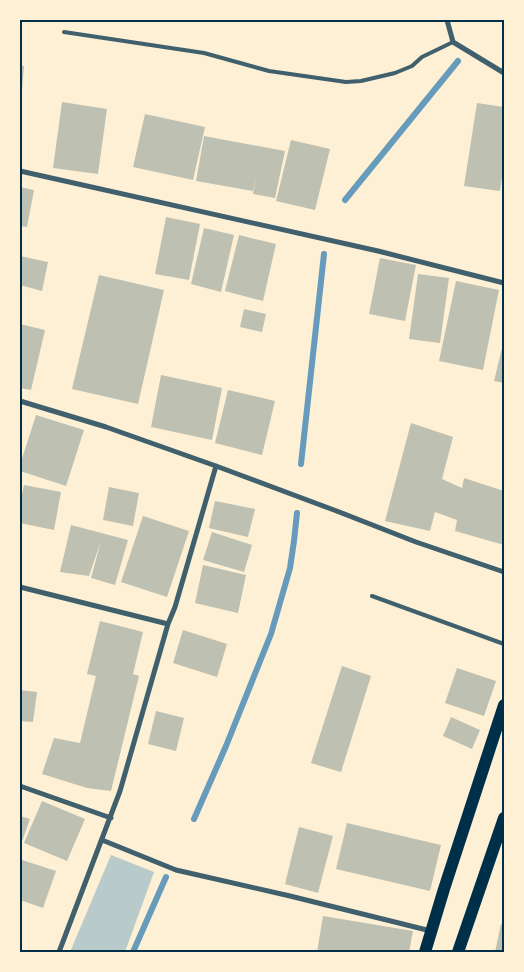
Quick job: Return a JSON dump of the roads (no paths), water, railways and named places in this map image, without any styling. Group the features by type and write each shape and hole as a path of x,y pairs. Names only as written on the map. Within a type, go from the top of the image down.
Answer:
{"main road":[{"path":"425,952 504,704"},
{"path":"458,952 504,818"}],"street":[{"path":"447,20 453,42 504,73"},
{"path":"20,171 368,249 504,283"},
{"path":"20,401 106,427 216,466 416,542 504,572"},
{"path":"60,952 120,791 216,466"},
{"path":"20,587 168,624"},
{"path":"20,786 110,818"},
{"path":"102,840 176,870 290,896 432,932"}],"lane":[{"path":"64,32 204,53 269,71 346,82 361,81 396,73 412,66 422,57 453,42"},
{"path":"372,596 504,644"}],"waterway":[{"path":"345,200 458,61"},
{"path":"301,464 324,254"},
{"path":"194,819 271,634 290,568 297,513"},
{"path":"133,952 166,877"}]}
